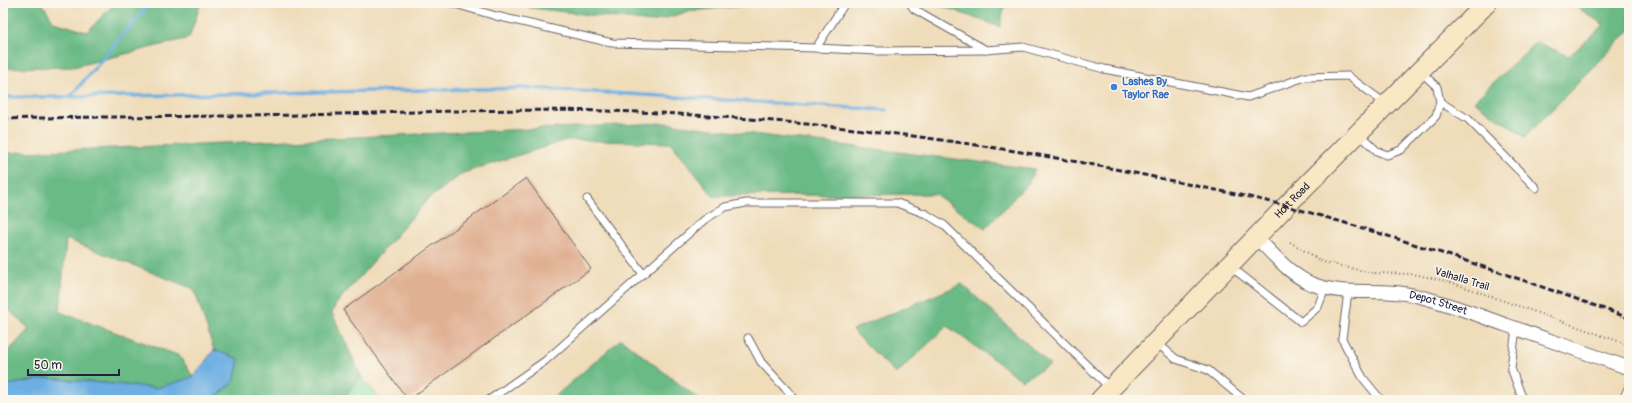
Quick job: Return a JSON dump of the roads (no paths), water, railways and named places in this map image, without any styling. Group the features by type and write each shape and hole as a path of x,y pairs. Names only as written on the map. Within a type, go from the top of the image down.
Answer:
{"main road":[{"name":"Holt Road","path":"1105,395 1386,104 1487,3"}],"street":[{"name":"Depot Street","path":"1256,238 1294,274 1311,284 1348,292 1395,292 1440,302 1629,368"}],"lane":[{"path":"452,3 496,16 612,43 877,51 986,50 1023,47 1104,69 1248,96 1305,77 1348,76 1386,104"},
{"path":"816,48 845,3"},
{"path":"910,3 914,9 986,50"},
{"path":"1358,133 1377,151 1387,155 1401,150 1436,116 1440,102 1437,87 1420,71"},
{"path":"1440,102 1468,119 1536,188"},
{"path":"587,199 643,274"},
{"path":"489,400 545,361 704,220 725,207 746,203 897,203 926,214 944,225 1105,395"},
{"path":"1229,266 1301,322 1318,307 1325,288"},
{"path":"1348,292 1342,339 1363,378 1381,400"},
{"path":"1516,328 1511,368 1523,400"},
{"path":"748,338 761,362 796,400"},
{"path":"1156,342 1176,359 1208,370 1244,400"},
{"path":"1623,400 1629,386"}],"water":[{"path":"214,350 239,359 234,382 212,400 3,400 3,386 47,378 157,388 193,377"}],"waterway":[{"path":"3,97 70,97 150,3"},
{"path":"70,97 529,88 887,110"}],"railway":[{"path":"3,119 570,110 723,117 787,122 915,136 979,145 1105,167 1275,203 1333,219 1460,259 1629,318"}],"place":[{"name":"Lashes By Taylor Rae","path":"1114,87"}]}
